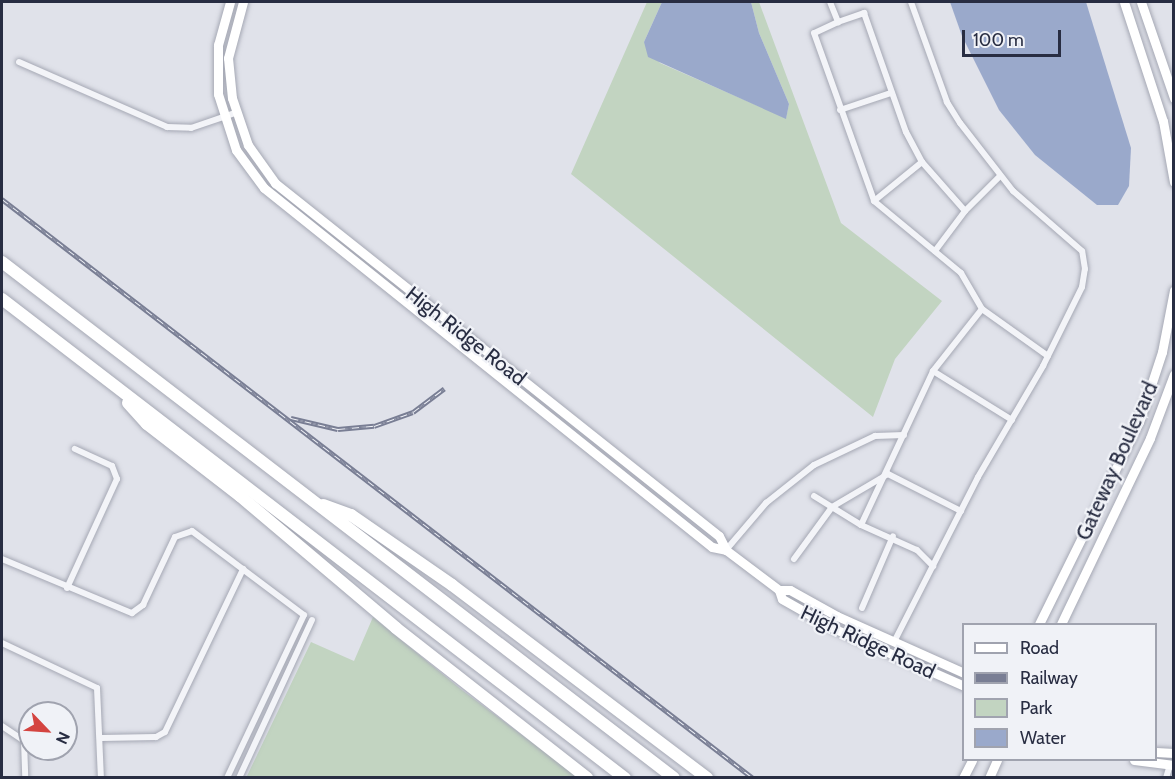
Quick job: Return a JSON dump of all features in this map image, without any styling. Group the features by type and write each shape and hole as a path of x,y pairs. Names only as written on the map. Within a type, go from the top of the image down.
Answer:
{"highway":[{"path":"2,262 674,777"},
{"path":"2,299 625,777"},
{"path":"104,378 147,424 240,496 423,651 587,777"},
{"path":"310,500 351,515 707,777"}],"street":[{"name":"High Ridge Road","path":"230,2 217,58 224,118 243,161 264,188 712,547 726,550 779,590 782,599 848,636 962,686"},
{"name":"High Ridge Road","path":"243,2 228,58 235,113 248,145 273,180 389,275 719,536 726,550"},
{"path":"830,2 838,22"},
{"path":"894,642 961,511 1048,356 1082,287 1084,254 1000,177 947,102 911,2"},
{"path":"1124,2 1152,83 1173,182"},
{"path":"1141,2 1173,98"},
{"path":"965,211 922,162 891,93 864,13 814,33 874,201 935,251 970,284 982,309 1048,356"},
{"path":"20,62 167,127 191,128 235,113"},
{"path":"1152,83 1167,77"},
{"path":"840,110 891,93"},
{"path":"874,201 922,162"},
{"path":"935,251 965,211 1000,177"},
{"path":"264,188 273,180"},
{"path":"381,284 389,275"},
{"name":"Gateway Boulevard","path":"1040,623 1149,396 1165,340 1173,290"},
{"path":"861,525 888,474 933,371 982,309"},
{"path":"482,364 490,354"},
{"path":"933,371 1012,420"},
{"name":"Gateway Boulevard","path":"1061,623 1150,438 1173,374"},
{"path":"726,550 766,503 814,465 875,436 904,435"},
{"path":"67,588 117,479 112,466 75,449"},
{"path":"888,474 961,511"},
{"path":"794,559 832,507 888,474"},
{"path":"644,492 652,483"},
{"path":"814,496 861,525 893,536 916,549 933,566"},
{"path":"2,559 123,612 136,612 175,537 183,531 196,534 304,615 227,777"},
{"path":"862,608 893,536"},
{"path":"1078,548 1090,561"},
{"path":"101,738 156,737 165,732 243,569"},
{"name":"High Ridge Road","path":"779,590 790,590 854,624 962,673"},
{"path":"238,777 312,620"},
{"path":"848,636 854,624"},
{"path":"2,643 94,685 101,696 101,777"},
{"path":"2,726 19,734 25,746 25,777"},
{"path":"1157,753 1173,760"},
{"path":"1157,760 1173,760"},
{"path":"1166,777 1173,760"},
{"path":"963,777 971,761"},
{"path":"989,777 996,761"}],"green space":[{"path":"647,2 662,2 644,42 660,63 786,118 789,104 759,33 751,2 759,2 841,223 942,301 895,359 873,417 571,174"},
{"path":"373,617 462,690 578,777 246,778 311,642 354,661"}],"water":[{"path":"662,2 751,2 759,33 789,104 786,119 648,57 644,42"},
{"path":"950,2 1086,2 1131,148 1129,186 1118,205 1097,205 1035,155 999,110 962,36"}],"railway":[{"path":"2,199 753,778"},
{"path":"291,418 338,429 374,426 413,412 444,389"}]}
